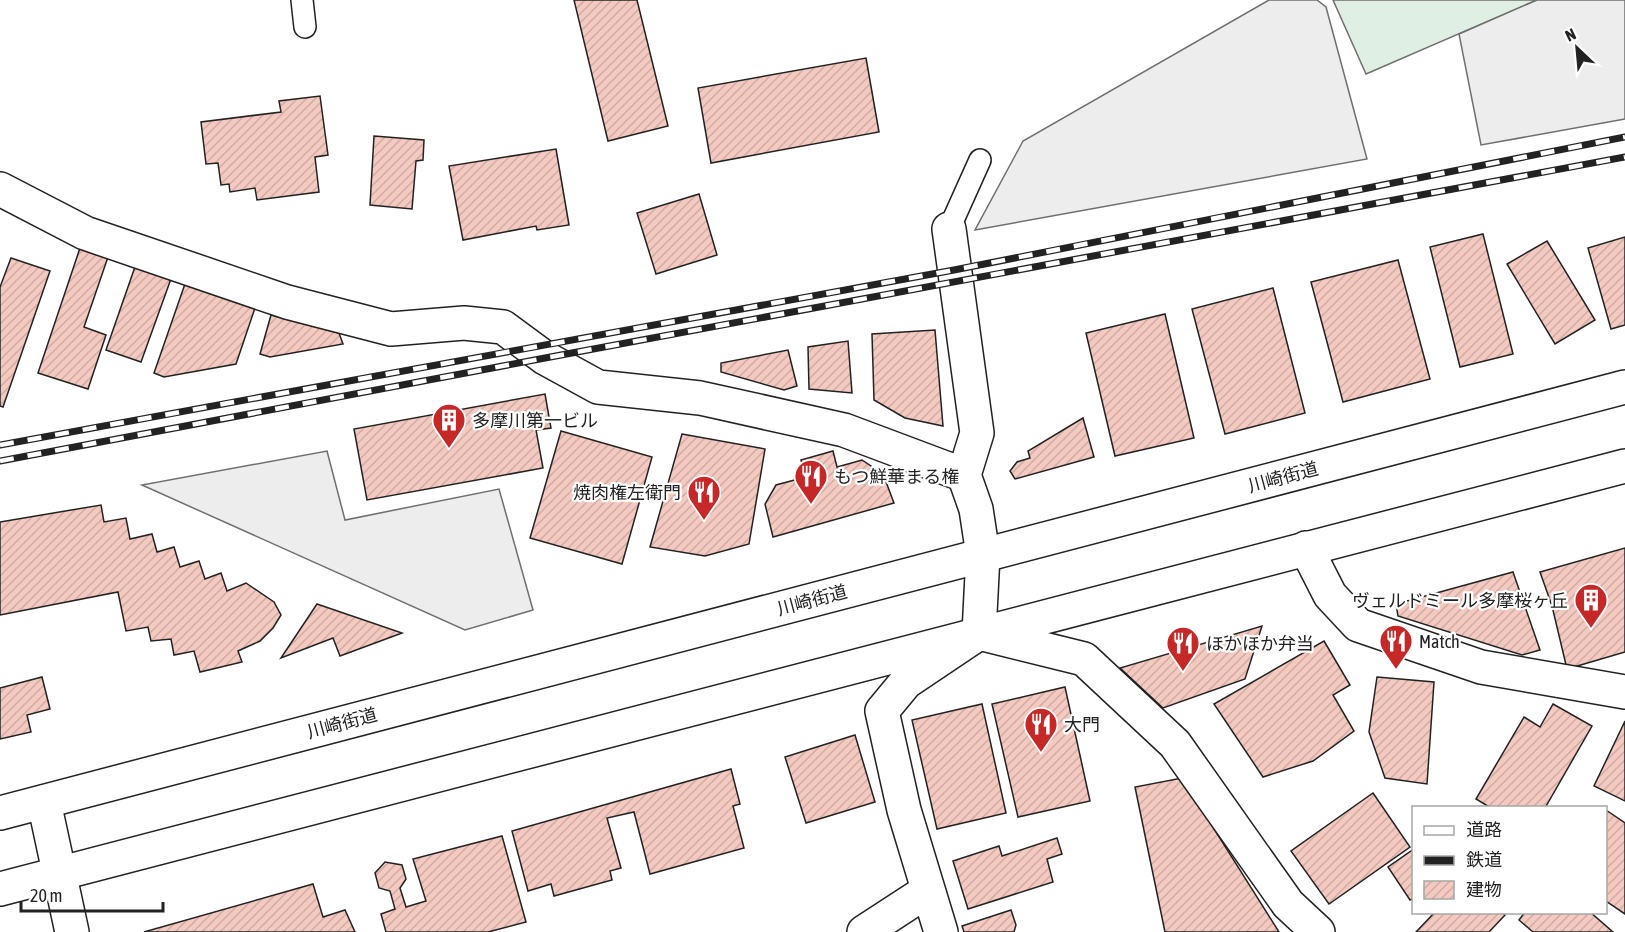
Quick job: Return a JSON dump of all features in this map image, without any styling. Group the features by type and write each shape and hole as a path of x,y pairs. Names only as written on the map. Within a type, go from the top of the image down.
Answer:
{"main road":[{"path":"0,189 85,233 287,302 391,328 464,323 503,327 545,358 598,387 700,398 844,430 964,475"},
{"path":"949,229 977,433 964,475 976,510 983,555 979,633"},
{"name":"川崎街道","path":"0,813 1625,387"},
{"path":"0,889 1625,466"},
{"path":"1306,548 1330,595 1358,625 1481,667 1625,692"},
{"path":"941,932 904,810 882,711 906,682 979,633 1084,659 1175,744 1288,904 1318,932"},
{"path":"44,802 72,932"},
{"path":"864,932 927,891"}],"lane":[{"path":"302,0 305,27"},
{"path":"949,229 980,160"}],"green space":[{"path":"1333,0 1537,0 1366,74"}],"shaded area":[{"path":"1269,0 1317,0 1326,7 1367,159 975,230 1023,141"},
{"path":"1537,0 1625,0 1625,119 1481,145 1459,34"},
{"path":"327,451 345,520 499,489 533,610 465,630 142,485"}],"building":[{"path":"574,0 637,0 668,126 608,141"},
{"path":"866,58 879,132 711,163 698,88"},
{"path":"320,96 328,155 315,157 319,192 257,200 255,188 230,192 229,184 221,185 218,163 206,164 201,122 281,112 279,101"},
{"path":"374,136 424,140 423,160 416,161 412,209 370,205"},
{"path":"556,149 569,225 537,230 536,226 463,240 449,166"},
{"path":"699,194 717,255 656,274 637,213"},
{"path":"1483,234 1513,354 1460,367 1430,247"},
{"path":"1625,237 1625,325 1611,329 1588,248"},
{"path":"1547,241 1595,320 1555,344 1507,264"},
{"path":"80,248 108,257 84,327 106,335 88,389 38,373"},
{"path":"11,258 50,271 3,407 0,406 0,287"},
{"path":"1398,260 1430,379 1343,402 1311,282"},
{"path":"136,264 172,276 141,362 106,350"},
{"path":"186,281 256,305 236,364 164,377 154,373"},
{"path":"1273,288 1305,413 1225,434 1192,309"},
{"path":"1165,314 1194,438 1115,456 1086,333"},
{"path":"271,315 339,333 343,344 270,357 260,354"},
{"path":"935,330 943,426 905,418 874,400 872,334"},
{"path":"848,341 852,393 809,389 808,347"},
{"path":"788,350 797,386 784,390 721,372 721,363"},
{"name":"多摩川第一ビル","path":"545,394 551,428 536,430 543,468 367,500 354,429"},
{"path":"1083,418 1094,457 1015,479 1010,471 1017,462 1030,458 1028,451"},
{"path":"561,431 652,457 622,564 530,538"},
{"path":"682,434 765,449 749,544 705,556 650,547"},
{"path":"833,451 837,467 862,460 883,474 894,503 773,537 765,504 776,485 806,477 801,460"},
{"path":"101,505 104,522 126,518 130,539 152,534 157,552 174,547 180,567 199,561 205,579 221,573 227,591 246,583 274,602 281,615 273,628 260,641 238,651 242,662 200,672 194,651 174,655 171,639 151,641 148,627 126,631 118,592 0,615 0,522"},
{"name":"ヴェルドミール多摩桜ヶ丘","path":"1625,548 1625,652 1567,669 1552,606 1540,572"},
{"path":"1513,572 1540,650 1522,655 1398,616 1396,604"},
{"path":"317,604 402,633 340,656 333,638 281,658"},
{"path":"1262,626 1245,679 1163,708 1120,668"},
{"path":"1324,641 1350,685 1333,695 1354,731 1313,761 1263,777 1214,704"},
{"path":"42,677 50,709 27,715 31,732 0,739 0,688"},
{"path":"1377,677 1434,682 1427,784 1385,778 1369,732"},
{"name":"大門","path":"1065,687 1090,801 1018,817 992,704"},
{"path":"982,704 1006,813 937,829 912,720"},
{"path":"1553,704 1592,726 1546,806 1488,806 1476,799 1524,717 1540,727"},
{"path":"1625,721 1625,801 1594,786"},
{"path":"855,735 875,802 806,823 785,757"},
{"path":"731,769 740,804 733,806 744,848 650,874 634,812 607,818 621,868 610,871 612,880 554,896 551,884 528,891 512,831"},
{"path":"1182,778 1279,932 1165,932 1135,787"},
{"path":"1373,793 1410,847 1329,904 1291,851"},
{"path":"1607,811 1625,823 1625,914 1607,902"},
{"path":"502,836 526,922 488,932 386,932 381,914 395,909 390,891 379,888 375,873 385,862 402,865 406,879 400,888 406,907 426,901 413,859"},
{"path":"1057,838 1062,854 1047,859 1053,882 968,909 953,861 999,846 1002,856"},
{"path":"1412,850 1412,899 1410,900 1388,867"},
{"path":"313,884 323,917 345,910 355,932 144,932"},
{"path":"1011,910 1016,925 1014,932 964,932 962,926"},
{"path":"1433,914 1505,915 1489,932 1416,932"},
{"path":"1524,914 1592,914 1613,932 1533,932 1519,920"}],"railway":[{"path":"0,445 954,270 1625,137"},
{"path":"0,461 1625,157"}],"place":[{"name":"多摩川第一ビル","path":"449,449"},
{"name":"もつ鮮華まる権","path":"811,505"},
{"name":"焼肉権左衛門","path":"704,521"},
{"name":"ヴェルドミール多摩桜ヶ丘","path":"1591,629"},
{"name":"Match","path":"1396,670"},
{"name":"ほかほか弁当","path":"1183,672"},
{"name":"大門","path":"1041,753"}]}
